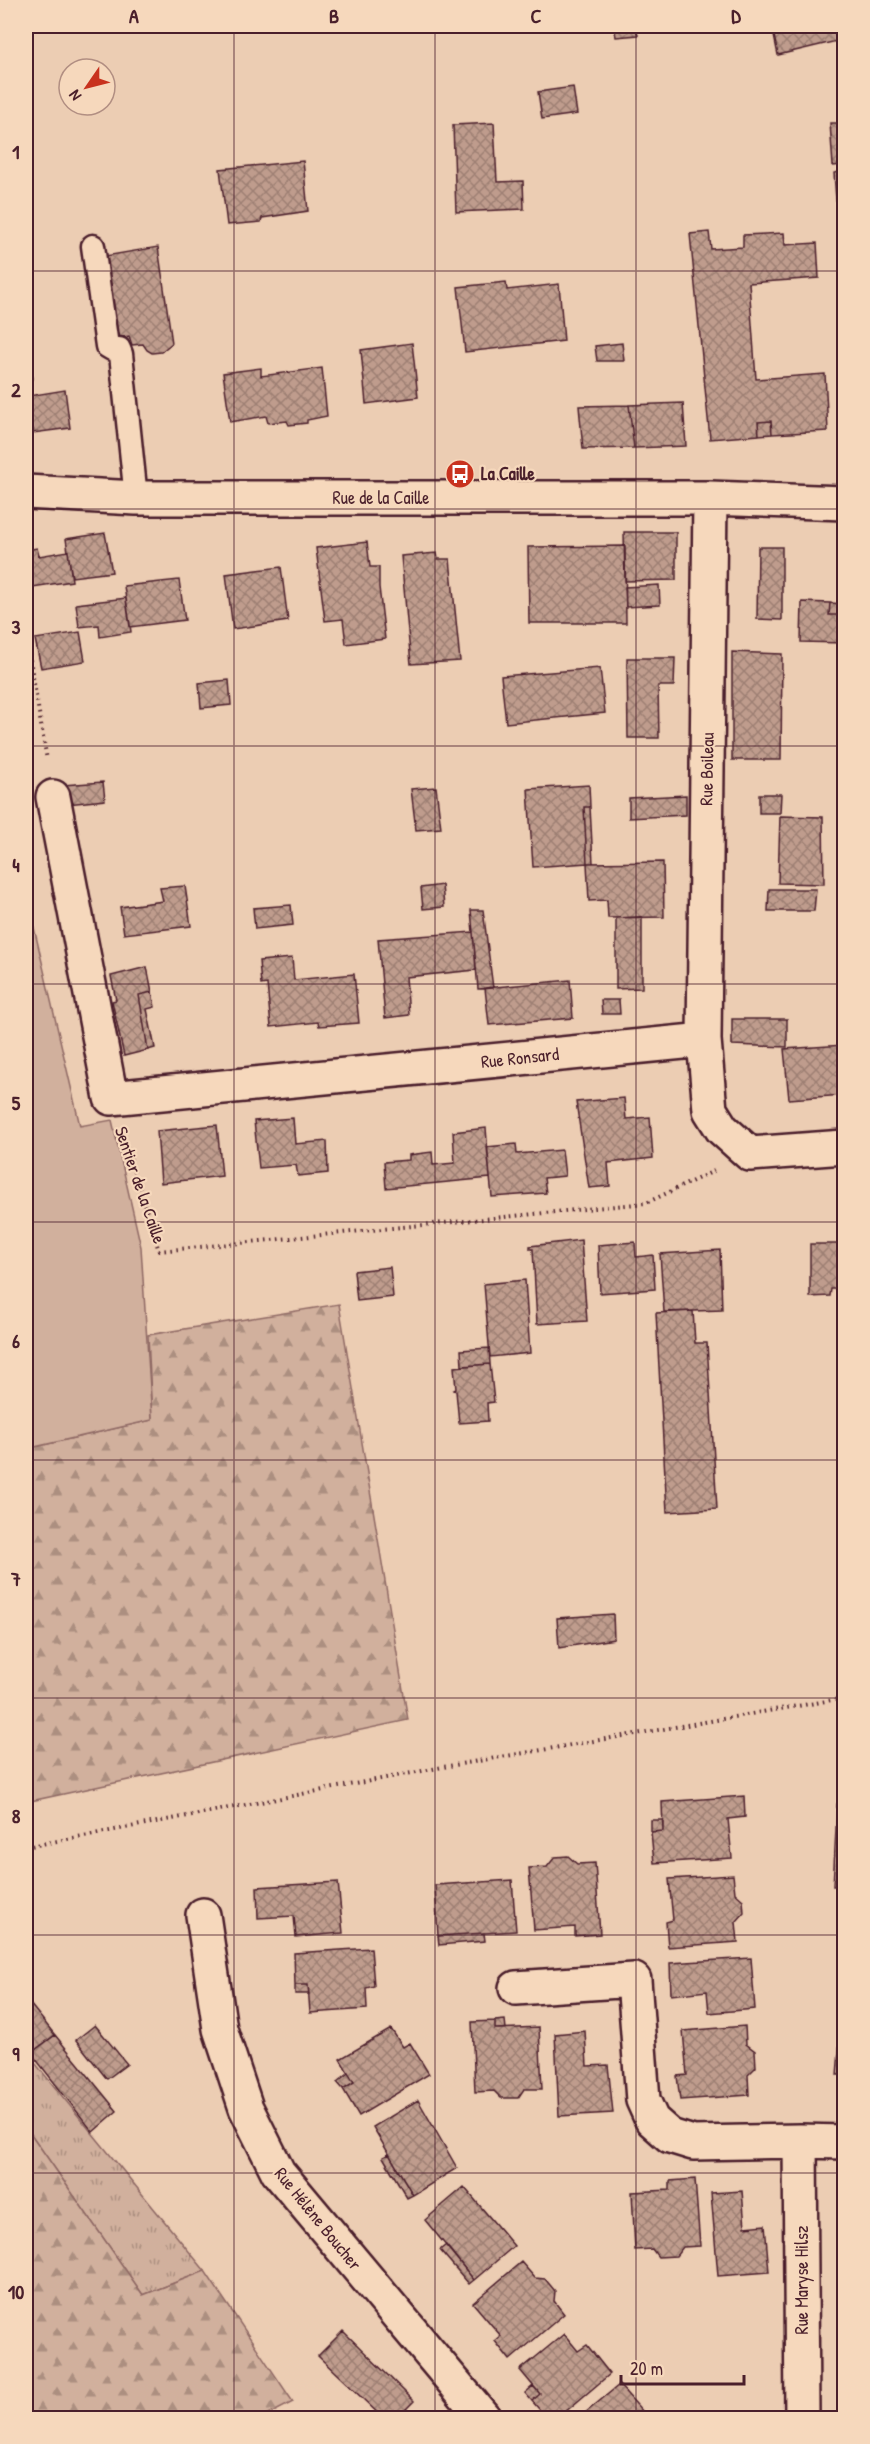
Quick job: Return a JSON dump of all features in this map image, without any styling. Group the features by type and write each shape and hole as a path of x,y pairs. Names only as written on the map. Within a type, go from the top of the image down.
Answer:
{"street":[{"name":"Rue de la Caille","path":"26,492 136,498 710,498 844,503"},
{"name":"Rue Boileau","path":"705,1040 710,498"},
{"path":"53,796 111,1098"},
{"name":"Rue Ronsard","path":"111,1098 705,1040"},
{"path":"705,1040 710,1110 722,1129 750,1154 844,1147"},
{"name":"Rue Hélène Boucher","path":"202,1915 220,2029 246,2108 278,2172 484,2418"},
{"path":"516,1988 634,1980 643,2100 652,2120 670,2136 693,2144 844,2142"},
{"name":"Rue Maryse Hilsz","path":"800,2141 802,2418"}],"lane":[{"path":"93,246 107,346 119,350 122,354 136,498"}],"path":[{"path":"26,636 53,796"},
{"name":"Sentier de la Caille","path":"111,1098 159,1251 646,1203 750,1154"},
{"path":"26,1847 432,1770 844,1698"}],"green space":[{"path":"26,893 80,1126 112,1120 141,1247 152,1420 26,1449"},
{"path":"339,1304 408,1720 26,1802 26,1449 152,1420 148,1335"},
{"path":"26,2052 205,2271 143,2295 26,2127"},
{"path":"26,2127 143,2295 205,2271 293,2402 262,2418 26,2418"}],"building":[{"path":"614,26 635,26 638,35 616,37"},
{"path":"772,26 833,26 837,41 778,55"},
{"path":"573,87 577,114 542,119 538,92"},
{"path":"844,122 844,165 843,165 840,123"},
{"path":"494,123 497,182 523,181 524,209 456,212 453,125"},
{"path":"830,123 840,123 843,165 833,166"},
{"path":"303,161 308,211 262,218 261,222 227,225 220,169"},
{"path":"844,171 844,201 836,200 834,173"},
{"path":"709,232 711,249 743,247 743,235 784,233 785,245 817,243 819,278 749,283 756,379 825,374 828,431 772,434 771,421 758,422 759,435 710,439 690,234"},
{"path":"158,247 172,343 161,352 152,353 143,344 132,345 129,336 111,339 99,257"},
{"path":"506,282 507,290 559,284 564,341 465,352 458,287"},
{"path":"412,343 418,397 366,404 361,350"},
{"path":"622,343 624,361 597,361 595,346"},
{"path":"26,352 28,352 32,379 26,380"},
{"path":"261,368 261,376 322,368 327,416 307,420 307,423 289,425 287,421 268,423 266,416 230,422 223,373"},
{"path":"65,390 70,428 33,433 33,429 26,430 26,415 32,413 28,396"},
{"path":"683,403 686,446 634,448 629,405"},
{"path":"629,405 634,448 583,449 579,406"},
{"path":"771,421 772,434 759,435 758,422"},
{"path":"624,532 676,532 676,580 625,581"},
{"path":"105,533 112,572 72,577 66,539"},
{"path":"367,542 370,567 379,567 385,639 346,644 343,619 325,621 316,548"},
{"path":"625,546 626,623 529,623 528,547"},
{"path":"758,547 782,547 782,620 757,619"},
{"path":"37,548 39,556 68,551 72,581 26,588 26,550"},
{"path":"437,553 438,559 450,559 460,661 411,664 401,556"},
{"path":"281,567 288,621 233,629 226,574"},
{"path":"179,580 185,620 130,627 124,586"},
{"path":"659,585 660,605 626,607 625,587"},
{"path":"126,598 131,632 100,637 99,625 79,627 76,604"},
{"path":"802,602 830,603 829,615 844,615 844,643 801,642"},
{"path":"830,603 844,604 844,615 829,615"},
{"path":"80,632 85,661 41,668 35,639"},
{"path":"732,652 782,654 781,760 732,760"},
{"path":"627,658 675,658 674,686 658,686 659,738 628,738"},
{"path":"600,668 605,713 506,723 501,676"},
{"path":"229,680 231,705 201,708 199,683"},
{"path":"103,782 105,800 67,804 63,785"},
{"path":"589,785 590,807 584,807 587,863 533,867 528,789"},
{"path":"436,787 441,828 416,830 411,789"},
{"path":"759,794 781,794 780,813 759,813"},
{"path":"686,795 686,815 629,818 629,798"},
{"path":"584,807 590,807 593,863 587,863"},
{"path":"780,816 823,817 824,884 778,883"},
{"path":"663,862 664,917 608,918 607,900 589,901 587,863"},
{"path":"442,885 444,907 423,909 421,888"},
{"path":"185,886 191,926 124,934 120,907 163,901 160,888"},
{"path":"769,889 816,889 814,911 768,911"},
{"path":"291,905 293,925 255,929 253,908"},
{"path":"471,910 483,910 493,988 478,989"},
{"path":"642,917 642,988 616,989 616,918"},
{"path":"473,932 476,970 406,977 409,1015 385,1018 378,939"},
{"path":"292,958 294,980 354,974 359,1023 319,1026 318,1022 271,1027 267,984 261,985 259,961"},
{"path":"147,967 152,992 139,995 148,1050 124,1056 112,1001 116,1000 111,976"},
{"path":"570,980 573,1018 489,1025 485,988"},
{"path":"152,992 155,1007 147,1009 155,1048 148,1050 139,995"},
{"path":"601,1000 619,1000 620,1014 602,1014"},
{"path":"732,1019 787,1019 787,1047 732,1045"},
{"path":"844,1045 844,1095 789,1099 784,1049"},
{"path":"624,1098 626,1119 650,1117 653,1158 608,1163 610,1186 589,1188 576,1102"},
{"path":"293,1118 295,1144 327,1141 328,1173 298,1176 296,1165 259,1168 254,1121"},
{"path":"217,1125 222,1176 161,1183 157,1131"},
{"path":"486,1128 490,1178 386,1188 384,1162 409,1160 409,1155 432,1152 433,1165 455,1163 453,1132"},
{"path":"516,1144 517,1154 562,1150 565,1176 544,1178 546,1193 492,1197 487,1147"},
{"path":"581,1240 587,1321 537,1324 533,1249 530,1249 530,1246"},
{"path":"635,1242 636,1257 653,1255 655,1289 600,1293 598,1245"},
{"path":"810,1244 844,1244 844,1289 831,1289 830,1296 810,1297"},
{"path":"720,1250 722,1310 664,1312 660,1254"},
{"path":"390,1267 393,1297 357,1301 354,1271"},
{"path":"525,1280 530,1353 490,1357 484,1284"},
{"path":"693,1311 695,1343 707,1343 717,1509 667,1512 656,1313"},
{"path":"489,1348 490,1364 462,1366 461,1350"},
{"path":"490,1364 494,1402 487,1403 488,1421 459,1423 456,1391 454,1390 456,1389 454,1367"},
{"path":"613,1614 614,1639 559,1648 557,1618"},
{"path":"744,1796 745,1817 728,1819 732,1858 654,1863 651,1832 663,1831 662,1802"},
{"path":"837,1804 844,1804 844,1829 836,1829"},
{"path":"651,1820 663,1820 663,1831 651,1832"},
{"path":"836,1829 844,1829 844,1886 833,1886"},
{"path":"568,1856 577,1864 595,1863 600,1934 575,1936 575,1927 534,1930 529,1868 547,1867 555,1857"},
{"path":"733,1875 735,1893 743,1900 744,1913 736,1922 738,1942 668,1947 666,1922 673,1920 669,1879"},
{"path":"512,1880 516,1931 438,1936 435,1885"},
{"path":"338,1882 343,1933 296,1937 294,1916 258,1918 257,1887"},
{"path":"484,1933 485,1941 439,1945 438,1936"},
{"path":"371,1948 374,1986 366,1988 367,2009 310,2013 308,1985 295,1985 294,1953"},
{"path":"751,1958 755,2009 709,2013 707,1991 671,1995 670,1963"},
{"path":"295,1985 308,1985 309,1994 295,1994"},
{"path":"26,1999 55,2035 31,2053 26,2046"},
{"path":"505,2020 506,2029 495,2029 495,2021"},
{"path":"495,2021 495,2029 539,2027 542,2089 524,2089 518,2098 501,2098 494,2091 475,2092 472,2022"},
{"path":"95,2025 127,2064 107,2079 76,2040"},
{"path":"745,2026 746,2044 755,2051 756,2067 748,2075 749,2095 680,2100 677,2076 687,2075 683,2031"},
{"path":"841,2026 844,2026 844,2075 837,2075"},
{"path":"391,2029 403,2047 410,2043 429,2074 359,2116 343,2089 354,2082 340,2059"},
{"path":"585,2031 587,2066 608,2065 613,2113 559,2116 555,2034"},
{"path":"55,2035 117,2111 93,2132 31,2053"},
{"path":"348,2073 354,2082 343,2089 337,2082"},
{"path":"418,2100 457,2168 413,2195 373,2127"},
{"path":"389,2154 413,2195 407,2198 383,2157"},
{"path":"695,2179 700,2246 683,2247 676,2256 658,2257 652,2249 635,2250 632,2192 670,2190 670,2181"},
{"path":"464,2187 514,2246 474,2280 425,2220"},
{"path":"742,2191 745,2227 765,2225 769,2272 718,2276 711,2193"},
{"path":"446,2245 474,2280 469,2284 440,2250"},
{"path":"521,2262 535,2278 545,2279 555,2291 554,2301 564,2314 510,2360 495,2341 501,2336 473,2303"},
{"path":"343,2331 414,2401 397,2418 383,2418 318,2356"},
{"path":"564,2334 578,2351 587,2345 610,2374 558,2418 547,2418 532,2401 540,2394 520,2370"},
{"path":"619,2385 645,2414 639,2418 579,2418"},
{"path":"533,2386 540,2394 532,2401 525,2393"}],"place":[{"name":"La Caille","path":"460,474"}]}
